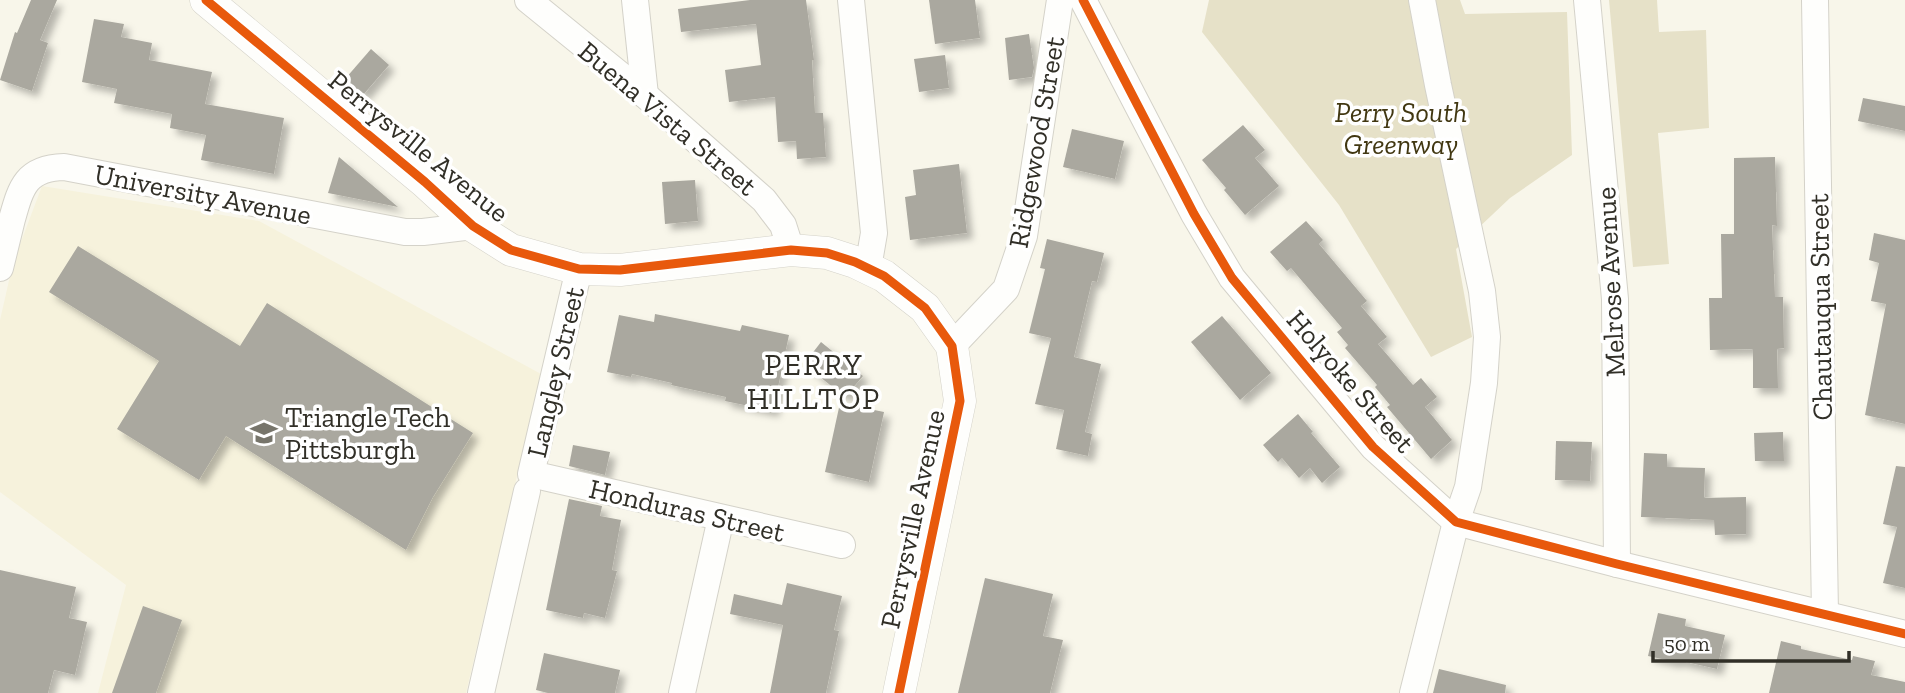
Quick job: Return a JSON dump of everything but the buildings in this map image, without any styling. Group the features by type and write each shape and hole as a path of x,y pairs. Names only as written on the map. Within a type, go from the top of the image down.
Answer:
{"street":[{"name":"Perrysville Avenue","path":"206,0 414,173 473,226 511,250 579,269 620,270 791,250 827,253 884,276 925,308 952,346 960,401 899,693"},
{"name":"Buena Vista Street","path":"527,0 645,95 764,200 783,225 791,250"},
{"path":"635,0 645,95"},
{"path":"851,0 874,233 868,268"},
{"name":"Ridgewood Street","path":"952,346 1006,289 1024,236 1060,0"},
{"name":"Holyoke Street","path":"1083,0 1194,214 1232,278 1373,447 1456,522 1905,634"},
{"path":"1413,693 1456,522 1468,487 1487,337 1482,291 1437,85 1422,0"},
{"name":"Melrose Avenue","path":"1587,0 1615,299 1617,564"},
{"name":"Chautauqua Street","path":"1815,0 1825,614"},
{"name":"University Avenue","path":"0,268 19,194 27,180 37,172 49,168 64,167 405,232 473,226"},
{"name":"Langley Street","path":"481,693 579,269"},
{"name":"Honduras Street","path":"529,482 721,518 842,545"},
{"path":"682,693 721,518"}],"shaded area":[{"name":"Triangle Tech Pittsburgh","path":"42,186 259,221 541,374 466,693 98,693 126,585 0,492 0,320 13,263"}],"green space":[{"name":"Perry South Greenway","path":"1209,0 1460,0 1465,14 1567,12 1572,155 1510,198 1456,249 1472,337 1431,357 1339,205 1202,32"},
{"path":"1609,0 1657,0 1659,32 1706,30 1709,128 1658,133 1669,264 1633,267"}],"cycle path":[{"path":"206,0 425,182 473,226 511,250 579,269 620,270 791,250 827,253 855,262 884,276 925,308 952,346 960,401 899,693"},
{"path":"1083,0 1194,214 1232,278 1373,447 1456,522 1905,634"}],"place":[{"name":"Triangle Tech Pittsburgh","path":"264,433"}],"district":[{"name":"PERRY HILLTOP","path":"814,382"}]}
